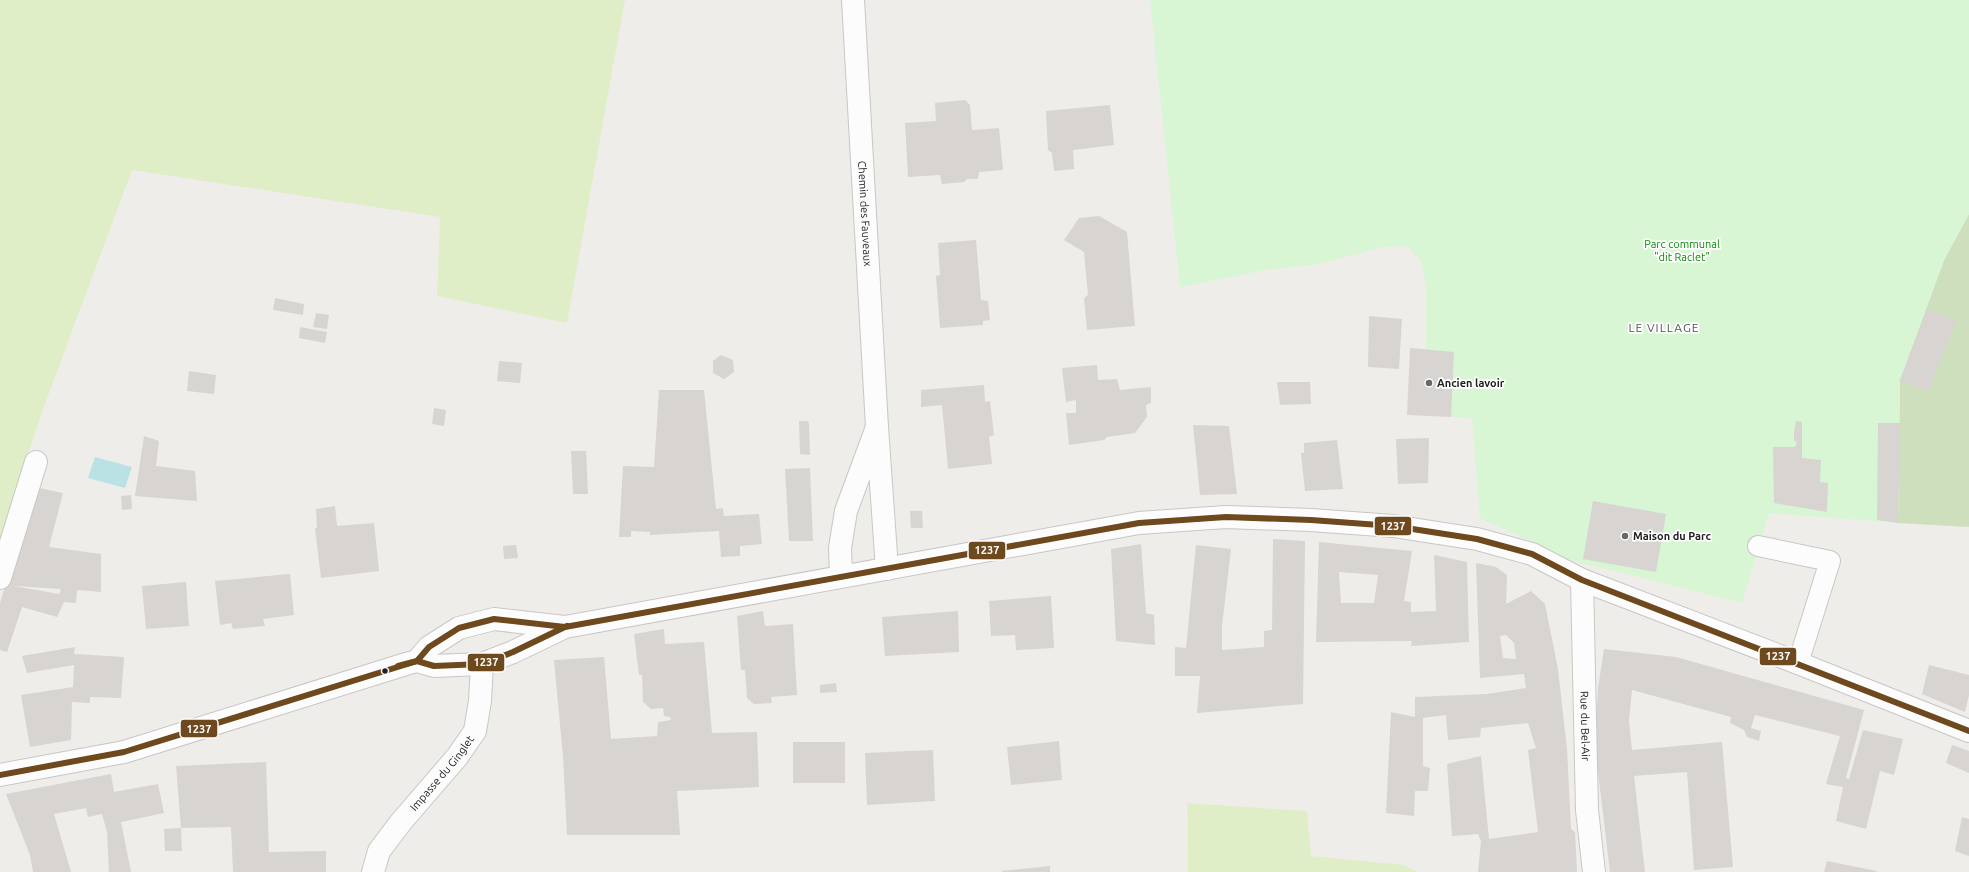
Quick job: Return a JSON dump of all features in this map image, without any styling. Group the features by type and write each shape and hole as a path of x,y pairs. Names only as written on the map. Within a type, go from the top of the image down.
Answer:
{"street":[{"name":"Chemin des Fauveaux","path":"853,0 877,427 888,569"},
{"name":"Chemin des Fauveaux","path":"841,576 840,548 846,511 877,427"},
{"path":"0,578 36,462"},
{"path":"0,775 124,752 417,662 434,666 482,664 513,652 565,627 1139,523 1226,517 1311,520 1393,526 1477,539 1532,554 1582,580 1969,731"},
{"name":"Rue du Bel-Air","path":"1582,580 1586,810 1594,872"},
{"path":"417,662 429,647 459,628 494,619 565,627"},
{"name":"Impasse du Ginglet","path":"373,872 379,851 401,822 457,758 475,731 480,701 482,664"}],"lane":[{"path":"1758,546 1830,561 1798,663"}],"green space":[{"path":"0,0 625,0 567,323 437,296 440,217 132,170 42,412 0,538"},
{"name":"Parc communal \"dit Raclet\"","path":"1150,0 1969,0 1969,214 1944,260 1900,380 1898,523 1769,513 1742,603 1570,560 1480,518 1472,418 1451,417 1454,352 1426,350 1426,286 1421,261 1409,248 1397,246 1383,247 1319,264 1266,270 1180,287"},
{"path":"1969,214 1969,527 1898,523 1900,380 1944,260"},
{"path":"1187,803 1307,811 1311,856 1403,865 1418,872 1188,872"}],"water":[{"path":"95,457 132,467 125,488 88,478"}],"building":[{"path":"965,100 970,105 972,130 999,128 1003,170 979,172 978,179 967,179 964,182 942,184 940,175 908,177 905,123 936,121 935,103"},
{"path":"1110,105 1114,145 1073,150 1074,169 1054,171 1052,153 1048,150 1046,111"},
{"path":"1099,216 1127,232 1135,326 1087,330 1084,298 1088,295 1084,252 1064,240 1079,218"},
{"path":"976,240 981,300 988,301 990,320 983,321 983,325 940,328 936,276 940,275 938,243"},
{"path":"275,298 304,304 303,315 273,310"},
{"path":"1927,309 1956,320 1929,391 1900,380"},
{"path":"316,313 329,315 327,329 313,327"},
{"path":"1369,316 1402,319 1399,369 1368,367"},
{"path":"300,327 327,332 325,343 299,338"},
{"path":"1410,348 1454,352 1451,417 1407,415"},
{"path":"721,355 733,360 734,372 724,379 713,373 713,361"},
{"path":"499,361 522,363 520,383 497,381"},
{"path":"1097,365 1098,380 1117,379 1120,390 1151,387 1151,403 1146,405 1147,417 1135,433 1107,437 1104,440 1069,445 1066,413 1076,413 1076,400 1066,402 1062,368"},
{"path":"189,371 216,375 214,394 187,391"},
{"path":"1277,382 1310,382 1311,404 1280,405"},
{"path":"984,385 985,402 990,401 994,435 989,437 992,464 948,469 942,405 921,407 921,390"},
{"path":"659,390 704,390 716,509 723,508 724,516 759,514 762,544 740,546 740,556 721,557 719,531 650,535 650,532 631,531 631,537 619,537 623,466 654,467"},
{"path":"434,408 446,410 444,426 432,424"},
{"path":"799,421 808,421 809,424 810,455 800,454"},
{"path":"1796,421 1802,422 1802,458 1821,460 1820,482 1828,483 1827,512 1774,503 1773,447 1795,447 1797,443 1794,440"},
{"path":"1878,423 1900,423 1898,523 1877,520"},
{"path":"1193,425 1229,426 1237,494 1200,495"},
{"path":"144,436 159,441 156,466 195,471 197,501 135,496"},
{"path":"1429,438 1428,483 1398,484 1396,439"},
{"path":"1337,440 1343,489 1305,491 1301,453 1304,453 1304,443"},
{"path":"571,451 586,451 588,494 573,494"},
{"path":"810,468 813,541 789,541 785,469"},
{"path":"34,487 63,493 49,547 101,554 101,592 77,590 76,603 64,602 57,617 22,607 7,652 0,650 0,603","holes":["14,586 61,589 59,594"]},
{"path":"131,495 132,509 122,510 121,496"},
{"name":"Maison du Parc","path":"1593,501 1666,514 1656,572 1583,559"},
{"path":"335,506 337,526 374,523 379,571 321,578 315,528 317,528 316,509"},
{"path":"910,511 922,511 923,528 911,528"},
{"path":"1273,539 1305,541 1303,704 1197,713 1200,676 1175,676 1175,647 1186,648 1196,545 1231,549 1222,626 1222,650 1264,647 1264,631 1272,630"},
{"path":"1319,542 1412,551 1404,601 1411,602 1411,612 1436,611 1434,555 1467,562 1469,642 1411,646 1412,641 1316,642","holes":["1339,572 1378,575 1374,603 1341,603"]},
{"path":"1141,544 1146,613 1154,615 1155,645 1116,641 1111,549"},
{"path":"516,545 518,558 504,559 503,546"},
{"path":"1476,563 1496,567 1507,575 1506,604 1531,591 1545,604 1558,669 1567,749 1571,829 1575,832 1577,872 1478,872 1481,841 1478,834 1452,836 1447,764 1481,756 1489,839 1538,832 1528,750 1536,748 1528,723 1481,728 1480,737 1448,740 1446,715 1423,718 1423,766 1430,768 1428,791 1415,791 1414,816 1386,813 1391,712 1415,717 1415,697 1487,694 1526,688 1524,674 1480,678","holes":["1506,635 1514,643 1516,659 1503,658 1500,636"]},
{"path":"290,574 294,615 263,619 265,626 233,629 231,623 220,625 215,581"},
{"path":"186,582 189,626 146,629 142,586"},
{"path":"1051,596 1054,648 1016,650 1015,635 991,636 989,601"},
{"path":"763,611 765,626 793,624 797,695 771,697 772,703 754,704 747,698 745,670 741,670 737,616"},
{"path":"958,611 959,652 885,656 882,617"},
{"path":"664,629 665,644 704,642 712,733 757,732 759,787 677,791 680,835 567,835 563,757 554,660 604,657 611,739 657,736 658,722 671,720 670,717 664,716 663,708 651,709 643,702 642,675 639,675 634,634"},
{"path":"75,647 74,654 124,657 121,698 90,697 90,703 72,702 71,740 30,747 21,695 73,687 74,665 27,673 22,656"},
{"path":"1604,649 1676,657 1864,710 1846,778 1849,779 1863,730 1903,739 1894,775 1880,771 1866,829 1836,821 1843,787 1826,784 1840,736 1755,715 1751,728 1761,731 1759,741 1747,737 1744,730 1730,723 1731,717 1632,690 1629,721 1632,750 1722,742 1733,867 1694,870 1687,772 1634,776 1645,872 1610,872 1595,747 1598,688"},
{"path":"1929,665 1969,675 1969,695 1965,712 1922,694"},
{"path":"836,683 837,692 820,693 820,685"},
{"path":"1059,741 1062,780 1011,785 1007,747"},
{"path":"793,742 845,742 845,783 793,783"},
{"path":"1952,745 1969,751 1969,773 1946,763"},
{"path":"933,750 935,801 867,805 865,753"},
{"path":"266,762 269,852 326,851 326,872 233,872 231,827 181,828 176,766"},
{"path":"111,774 114,792 158,784 164,813 121,822 131,872 109,872 107,832 102,814 88,817 86,808 54,814 71,872 33,872 30,855 6,794"},
{"path":"1962,817 1969,819 1969,856 1955,851"},
{"path":"181,828 182,851 165,851 164,829"},
{"path":"1827,861 1877,871 1877,872 1824,872"},
{"path":"1050,866 1050,872 1002,872 1002,871"}],"transit line":[{"name":"1237","path":"0,775 124,752 417,661 429,647 459,628 494,619 565,627 1139,523 1226,517 1311,520 1393,526 1477,539 1532,554 1582,580 1969,731"},
{"name":"1237","path":"398,666 417,661 434,666 482,664 513,652 567,626"}],"place":[{"name":"Ancien lavoir","path":"1429,383"},
{"name":"Maison du Parc","path":"1625,536"}],"district":[{"name":"LE VILLAGE","path":"1664,328"}]}
